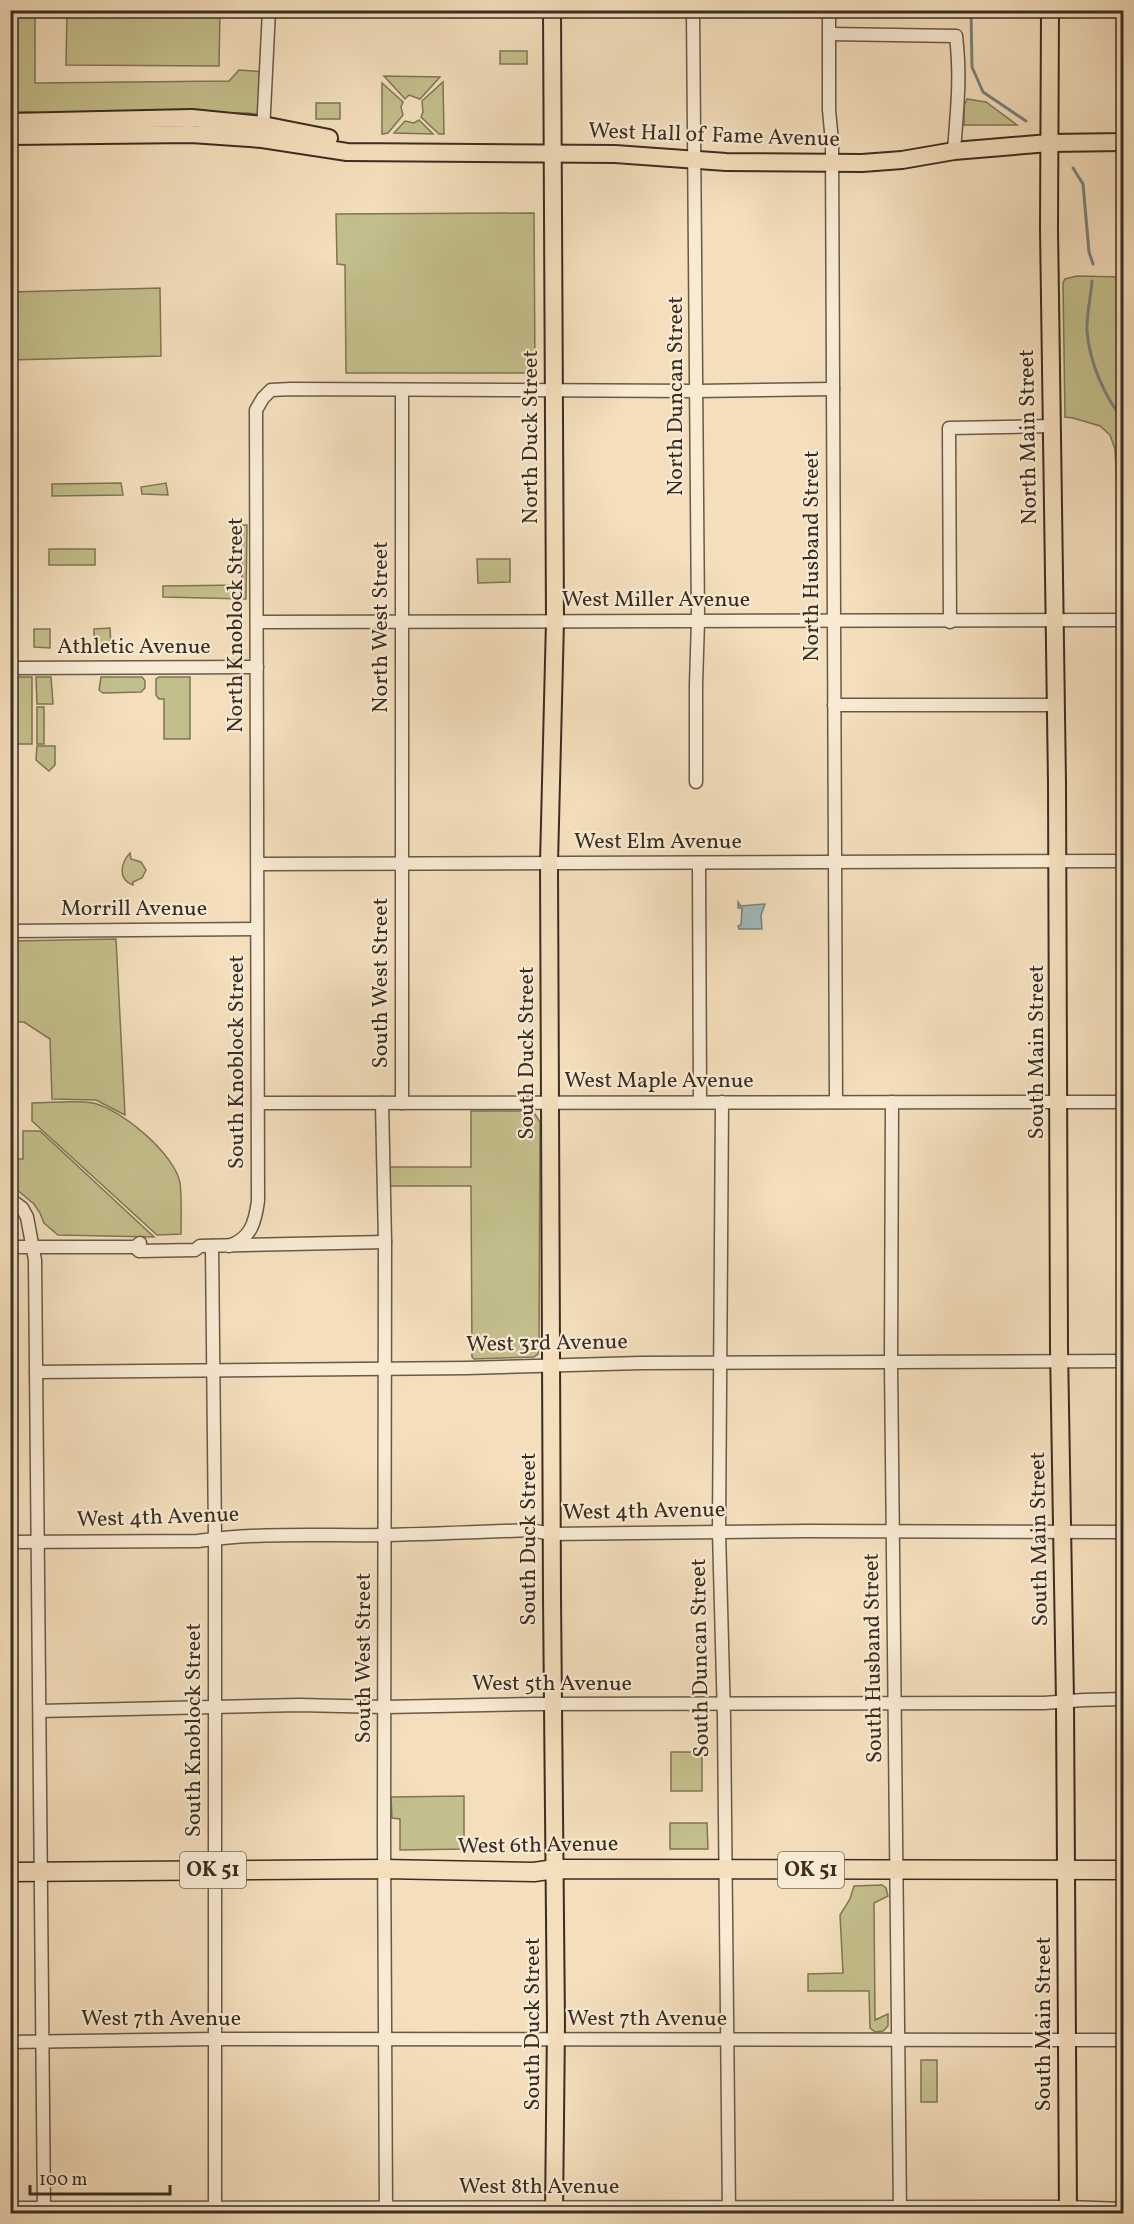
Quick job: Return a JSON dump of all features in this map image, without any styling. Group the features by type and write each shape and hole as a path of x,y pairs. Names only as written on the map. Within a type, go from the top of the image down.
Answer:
{"highway":[{"name":"West 6th Avenue","path":"10,1872 384,1869 534,1872 555,1869 1066,1870"},
{"name":"OK 51","path":"1066,1870 1124,1870"}],"main road":[{"name":"North Duck Street","path":"549,863 555,621 552,10"},
{"name":"North Main Street","path":"1050,10 1049,143 1058,863"},
{"name":"West Hall of Fame Avenue","path":"10,122 192,118 263,132 348,142 376,152 615,154 695,160 862,163 954,151 1049,143 1124,142"},
{"name":"West Hall of Fame Avenue","path":"10,136 263,132"},
{"name":"South Duck Street","path":"549,863 550,1366 556,2040 554,2211"},
{"name":"South Main Street","path":"1058,863 1059,1363 1065,1701 1068,2210"}],"street":[{"path":"263,132 269,10"},
{"name":"North Duncan Street","path":"693,10 698,621 696,782"},
{"name":"North Husband Street","path":"829,10 829,110 832,162 836,1102"},
{"path":"830,34 956,36 960,69 954,151"},
{"path":"402,390 833,389"},
{"name":"North Knoblock Street","path":"258,864 256,410 271,390 402,390"},
{"name":"North West Street","path":"401,864 402,390"},
{"path":"950,622 949,428 1052,426"},
{"name":"West Miller Avenue","path":"257,622 1124,620"},
{"name":"Athletic Avenue","path":"10,668 257,667"},
{"path":"834,705 1056,705"},
{"name":"West Elm Avenue","path":"258,864 1124,861"},
{"path":"699,863 700,1102"},
{"name":"South Knoblock Street","path":"229,1246 241,1242 249,1234 256,1218 258,1201 258,864"},
{"name":"South West Street","path":"401,864 402,1102"},
{"name":"Morrill Avenue","path":"10,931 257,929"},
{"name":"West Maple Avenue","path":"259,1104 1124,1101"},
{"name":"South Duncan Street","path":"722,1102 720,1364 722,1377 719,1532 724,1704 729,2211"},
{"name":"South Husband Street","path":"892,1102 891,1363 900,2210"},
{"name":"South West Street","path":"382,1103 385,1242 386,2211"},
{"path":"10,1199 22,1208 27,1217 35,1260 44,2211"},
{"path":"10,1247 135,1247 140,1243 195,1243 206,1246 229,1246 385,1242"},
{"name":"South Knoblock Street","path":"206,1246 213,1370 215,1538 215,2211"},
{"name":"West 3rd Avenue","path":"36,1372 640,1363 1124,1361"},
{"name":"West 4th Avenue","path":"10,1542 198,1541 215,1538 299,1535 385,1535 531,1530 551,1534 1124,1532"},
{"name":"West 5th Avenue","path":"40,1711 299,1705 385,1707 554,1704 1044,1703 1124,1699"},
{"name":"West 7th Avenue","path":"10,2042 215,2039 1124,2040"},
{"name":"West 8th Avenue","path":"10,2208 44,2211 1124,2209"}],"shaded area":[{"path":"11,11 35,11 35,83 229,81 239,70 266,72 264,115 248,113 35,114 35,112 11,112"},
{"path":"67,11 220,11 219,66 66,65"},
{"path":"500,51 527,51 527,64 500,64"},
{"path":"384,76 440,77 420,99 409,95 405,99"},
{"path":"443,82 444,134 439,134 421,117 422,101"},
{"path":"382,83 403,102 401,107 403,115 388,133 382,134"},
{"path":"967,99 986,102 1017,125 964,125 964,106"},
{"path":"316,103 340,103 340,119 316,119"},
{"path":"419,120 433,134 394,133 405,121 414,123"},
{"path":"534,213 535,373 346,373 345,265 337,264 336,214"},
{"path":"1077,276 1123,277 1123,491 1117,486 1115,449 1110,435 1100,426 1065,417 1063,283 1065,279"},
{"path":"160,288 161,356 11,360 11,292"},
{"path":"121,483 123,495 52,496 52,484"},
{"path":"166,483 168,495 142,494 141,487"},
{"path":"241,525 247,525 246,599 163,597 163,586 242,585"},
{"path":"49,549 95,549 95,565 49,565"},
{"path":"477,559 510,559 510,582 478,583"},
{"path":"110,628 111,647 94,648 94,629"},
{"path":"34,629 50,629 50,648 34,647"},
{"path":"17,677 32,677 32,744 18,744 11,737 11,683"},
{"path":"36,677 51,677 53,704 37,704"},
{"path":"101,677 142,677 145,681 145,688 141,692 103,693 99,690"},
{"path":"159,677 190,677 190,739 164,739 164,699 159,699 156,695 156,679"},
{"path":"37,707 44,707 44,744 37,744"},
{"path":"37,746 55,746 55,765 49,771 36,760"},
{"path":"130,853 131,859 141,862 146,870 142,878 133,882 133,885 125,879 122,870 124,861"},
{"path":"116,939 125,1115 96,1100 52,1099 50,1039 24,1022 11,1022 11,941"},
{"path":"32,1103 93,1103 118,1114 145,1134 176,1171 181,1189 181,1234 157,1235 32,1121"},
{"path":"471,1111 533,1111 540,1122 539,1348 538,1354 534,1357 474,1359 472,1357 471,1186 388,1186 388,1167 471,1167"},
{"path":"23,1131 40,1131 154,1237 58,1235 44,1223 34,1204 11,1185 14,1159 23,1159"},
{"path":"671,1752 702,1752 702,1791 671,1791"},
{"path":"464,1796 464,1849 400,1850 400,1819 392,1818 391,1797"},
{"path":"670,1823 707,1823 708,1849 670,1849"},
{"path":"882,1885 886,1888 888,1896 874,1903 875,2020 888,2014 888,2026 883,2031 875,2032 870,2028 869,1991 808,1991 808,1974 843,1973 840,1915 850,1899 854,1886"},
{"path":"921,2060 937,2060 937,2102 921,2102"}],"water":[{"path":"738,902 741,906 765,904 761,915 762,929 739,929 742,908 738,908"}],"waterway":[{"path":"971,10 972,67 983,92 1026,121"},
{"path":"1073,168 1083,184 1089,252 1093,264"},
{"path":"1092,281 1087,326 1091,355 1104,390 1124,421"}]}
